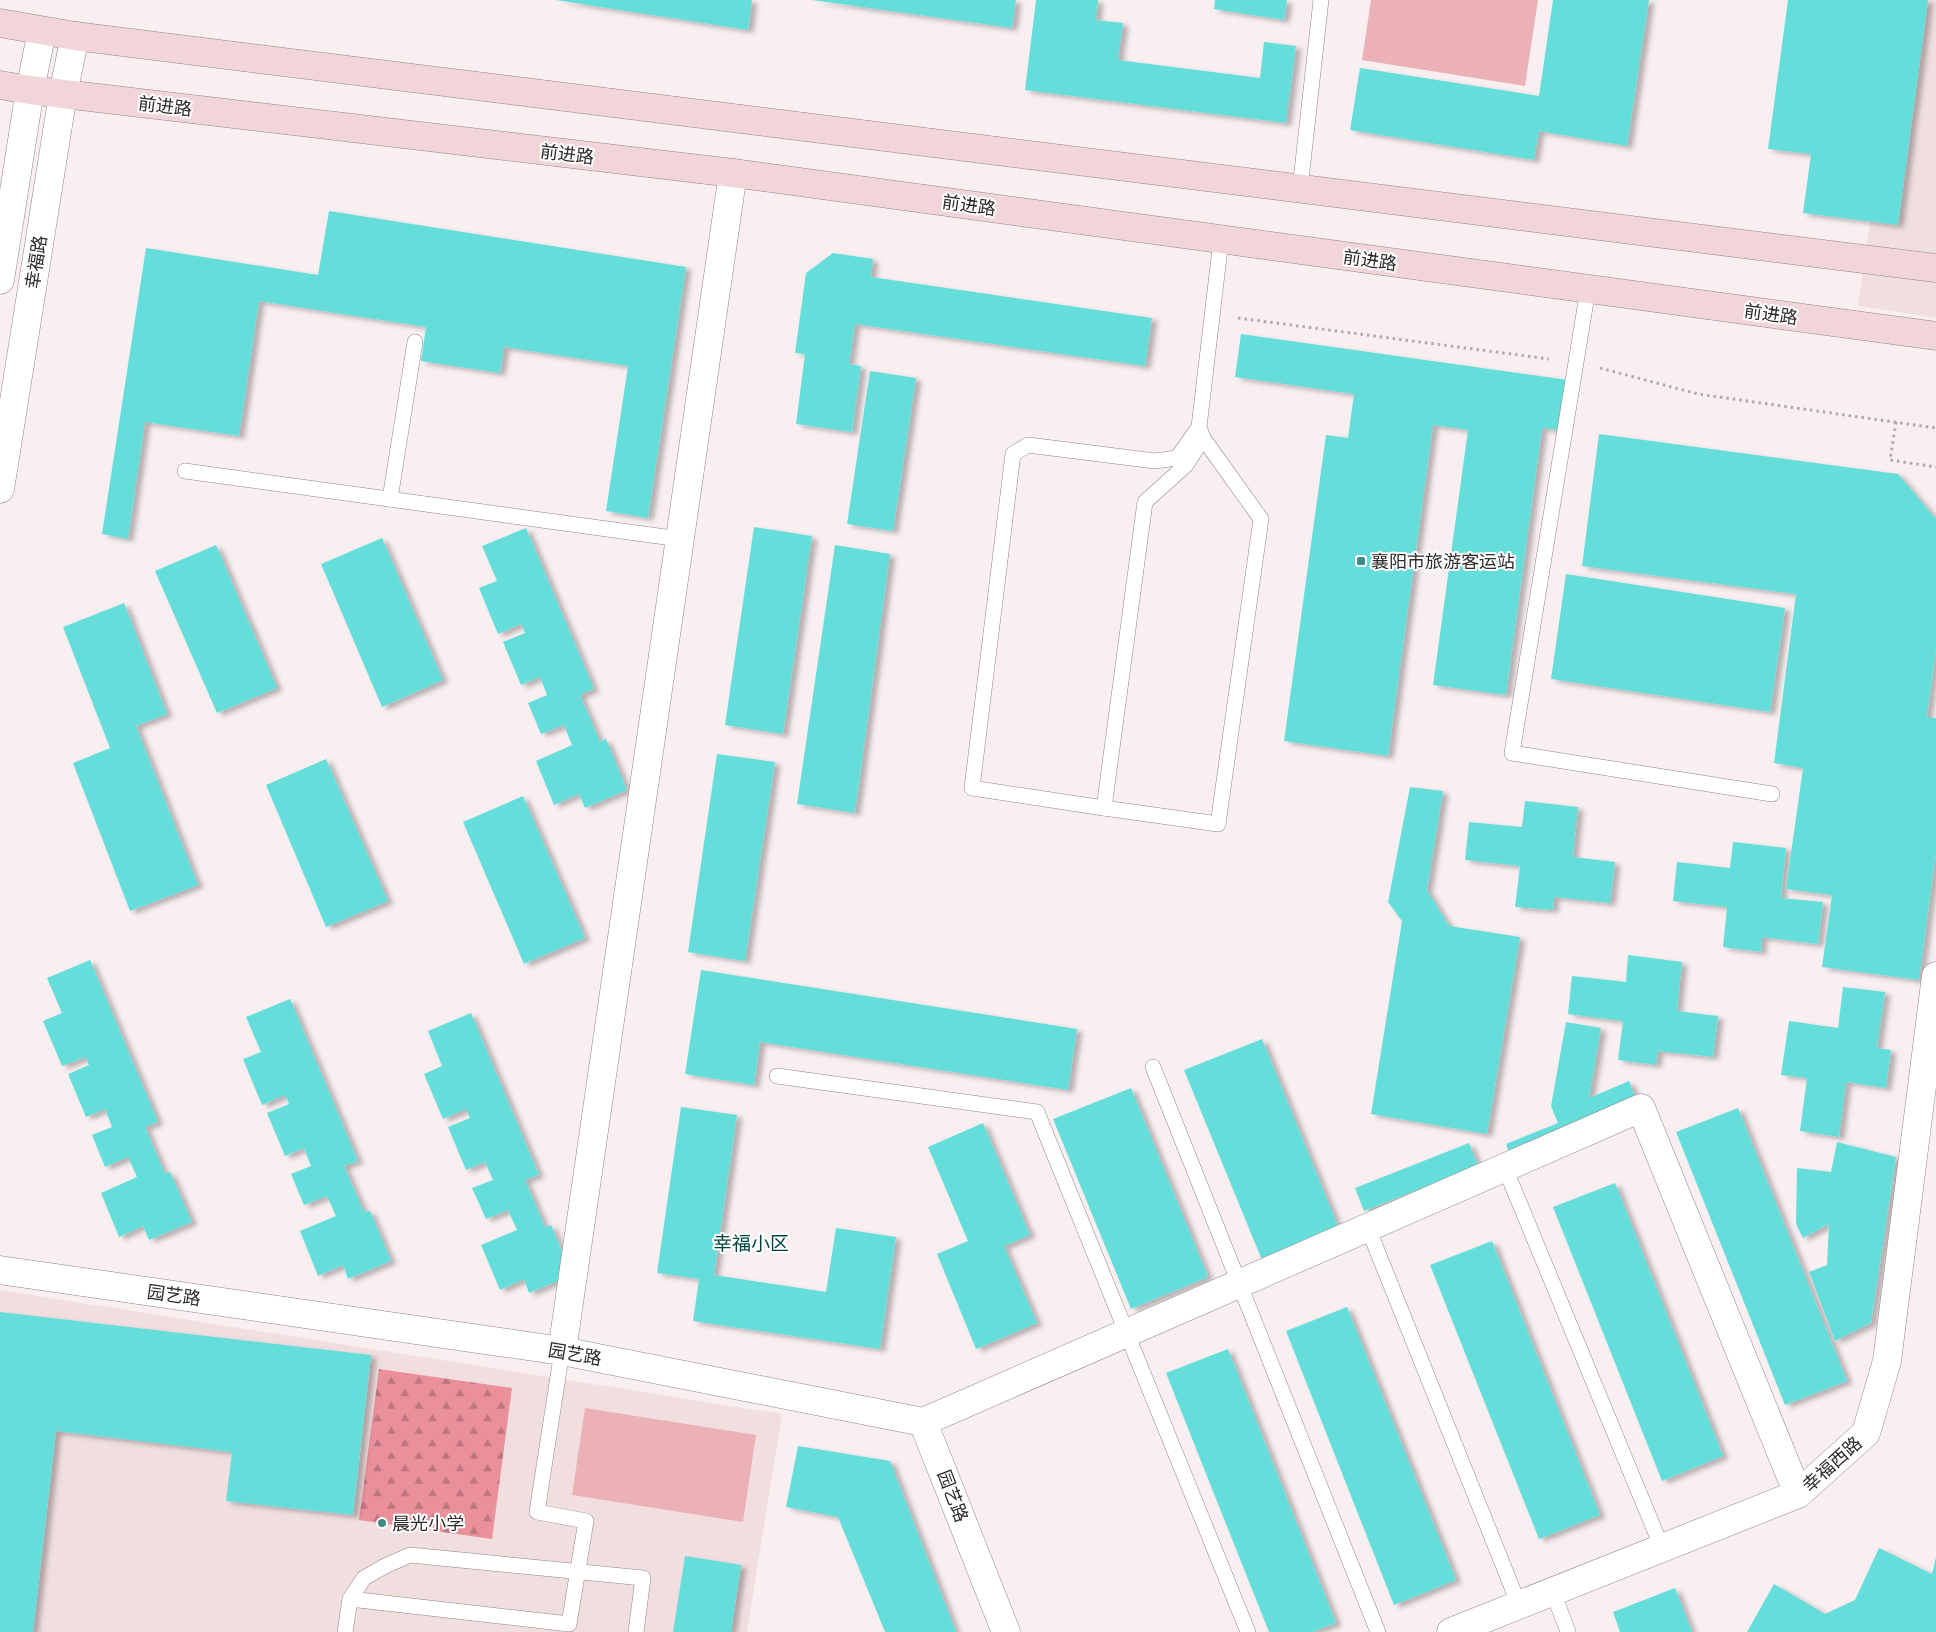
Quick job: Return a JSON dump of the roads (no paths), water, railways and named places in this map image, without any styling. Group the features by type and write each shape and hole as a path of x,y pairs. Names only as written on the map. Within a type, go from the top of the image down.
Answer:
{"main road":[{"path":"0,23 74,36 1936,268"},
{"name":"前进路","path":"0,85 733,173 1936,336"}],"street":[{"name":"幸福路","path":"0,280 30,90 42,31"},
{"name":"幸福路","path":"0,489 63,94 74,36"},
{"path":"562,1351 733,173"},
{"name":"幸福西路","path":"1451,1632 1798,1494 1866,1433 1888,1361 1936,976"},
{"path":"923,1422 1641,1108 1798,1494"},
{"name":"园艺路","path":"0,1270 562,1351 923,1422 1006,1632"}],"lane":[{"path":"1300,189 1321,0"},
{"path":"1104,808 1145,502 1186,464 1201,432 1222,240"},
{"path":"1588,289 1512,753 1772,794"},
{"path":"390,499 415,342"},
{"path":"1201,432 1261,519 1218,824 972,788 1012,454 1028,445 1155,461 1177,458 1201,432"},
{"path":"185,471 680,539"},
{"path":"1153,1067 1378,1632"},
{"path":"777,1076 1037,1112 1248,1632"},
{"path":"1505,1168 1662,1548"},
{"path":"1368,1228 1519,1605"},
{"path":"350,1598 569,1624 586,1520 537,1512 562,1351"},
{"path":"346,1632 350,1598 364,1578 410,1555 643,1578 636,1632"},
{"path":"1552,1592 1568,1632"}],"place":[{"name":"襄阳市旅游客运站","path":"1361,561"},
{"name":"晨光小学","path":"382,1523"}],"district":[{"name":"幸福小区","path":"751,1243"}]}
